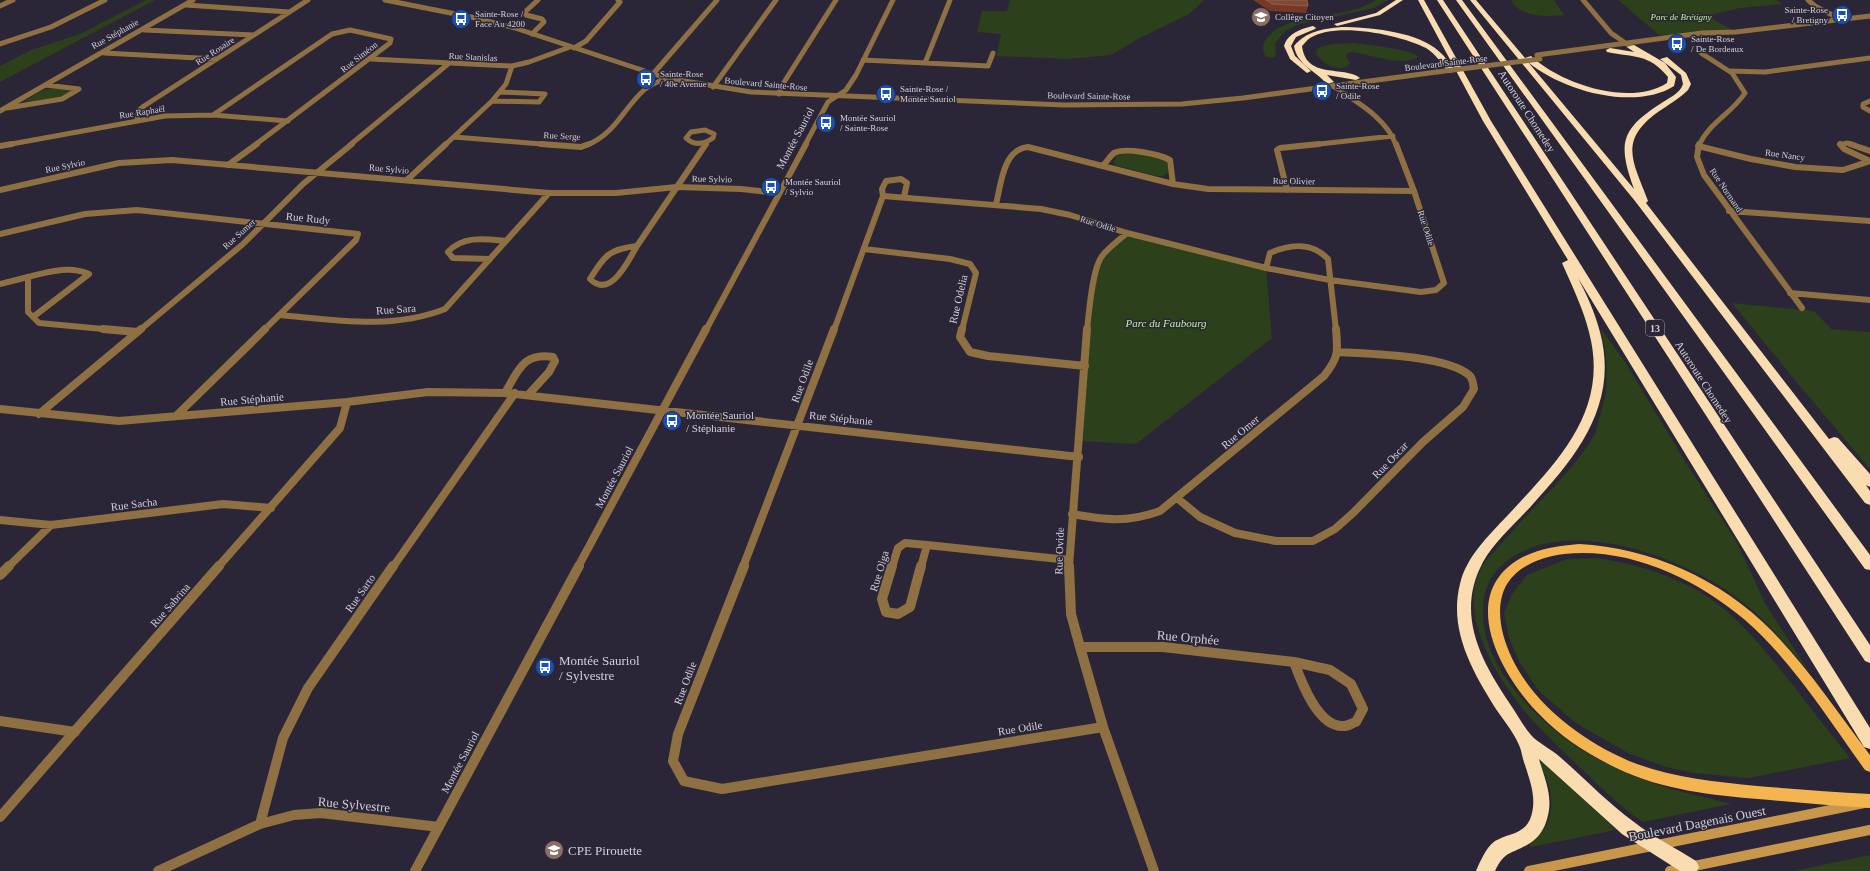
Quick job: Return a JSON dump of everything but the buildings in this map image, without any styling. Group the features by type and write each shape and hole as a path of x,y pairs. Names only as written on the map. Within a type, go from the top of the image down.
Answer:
{"highway":[{"path":"1329,84 1318,80 1290,57 1287,47 1290,38 1308,29 1373,15 1387,10 1400,0"},
{"path":"1421,0 1470,91 1554,230 1870,742"},
{"name":"Autoroute Chomedey","path":"1440,0 1870,657"},
{"name":"Autoroute Chomedey","path":"1459,0 1870,565"},
{"path":"1473,0 1647,211 1870,500"},
{"path":"1329,84 1318,71 1299,54 1298,46 1306,37 1318,32 1337,29 1378,31 1408,38 1433,50 1470,91"},
{"path":"1508,43 1538,67 1558,79 1583,87 1613,93 1651,93 1669,86 1672,79 1670,72 1632,46"},
{"path":"1632,46 1676,67 1684,75 1688,84 1680,94 1638,123 1629,137 1627,146 1629,161 1647,211"},
{"path":"1610,50 1650,57"},
{"path":"1318,71 1356,78"},
{"path":"1485,871 1500,848 1527,836 1534,829 1541,812 1542,791 1526,742 1491,689 1477,664 1466,631 1464,598 1470,574 1478,558 1573,448 1587,426 1596,401 1600,375 1597,342 1554,230"},
{"path":"1773,373 1870,482"},
{"path":"1526,742 1549,757 1628,828 1690,867"}],"main road":[{"path":"1870,766 1804,677 1767,635 1727,600 1682,574 1623,554 1601,550 1569,549 1549,552 1523,562 1505,577 1498,590 1494,616 1496,636 1504,656 1517,678 1534,700 1556,721 1598,751 1647,774 1686,784 1715,789 1870,802"},
{"name":"Boulevard Dagenais Ouest","path":"1529,871 1870,802"},
{"path":"1670,871 1870,830"}],"street":[{"path":"0,6 13,0"},
{"path":"94,0 105,0"},
{"path":"0,44 50,27 105,0"},
{"name":"Rue Stéphanie","path":"2,110 144,30 193,0"},
{"name":"Rue Rosaire","path":"137,120 138,111 144,106 308,0"},
{"name":"Boulevard Sainte-Rose","path":"385,0 471,17 532,34 666,78 713,87 779,94 1077,105 1200,103 1329,84 1356,78 1436,70"},
{"path":"532,34 544,22 542,19 526,15 525,12 538,0"},
{"name":"Rue Stanislas","path":"372,59 512,66 529,62 586,41 620,2 618,0"},
{"path":"653,74 717,0"},
{"path":"713,87 776,0"},
{"path":"779,94 781,87 836,0"},
{"name":"Montée Sauriol","path":"416,871 828,102 846,90 893,0"},
{"path":"925,63 950,0"},
{"path":"1583,0 1611,33 1632,46"},
{"path":"1808,0 1815,6 1842,20"},
{"path":"186,5 289,12"},
{"name":"Boulevard Sainte-Rose","path":"1158,104 1870,16"},
{"path":"144,30 254,35"},
{"name":"Rue Siméon","path":"213,115 332,34 350,30 391,39 390,43 372,59 228,165"},
{"name":"Boulevard Sainte-Rose","path":"1538,57 1610,50 1702,33 1736,32"},
{"path":"103,52 217,59"},
{"path":"863,60 988,66 993,53"},
{"path":"1698,146 1706,132 1740,103 1744,93 1740,81 1730,70 1701,53"},
{"path":"1730,70 1765,72 1870,58"},
{"name":"Rue Sumer","path":"39,414 264,224 303,184 448,64"},
{"path":"408,179 492,101 506,84 512,66"},
{"name":"Rue Serge","path":"454,137 581,147 596,142 605,136 645,90 666,78"},
{"name":"Rue Odile","path":"883,196 996,204 1041,209 1070,215 1128,233 1266,268 1330,280 1421,292 1436,290 1444,283 1414,191 1393,136 1379,119 1329,84"},
{"name":"Rue Stéphanie","path":"2,110 62,100 79,89 46,85"},
{"path":"492,101 539,102 545,94 500,92"},
{"path":"1870,101 1863,104 1863,107 1870,111"},
{"name":"Rue Raphaël","path":"0,146 165,116 213,115 288,121"},
{"path":"1287,190 1277,150 1280,148 1393,136"},
{"path":"637,246 618,247 607,252 590,279 592,282 601,284 608,283 618,277 707,142"},
{"name":"Rue Nancy","path":"1870,151 1843,142 1839,144 1844,149 1870,161"},
{"name":"Rue Nancy","path":"1698,146 1751,159 1795,167 1843,170 1870,161"},
{"name":"Rue Normand","path":"1698,146 1697,158 1704,175 1729,211 1802,308"},
{"name":"Rue Olivier","path":"996,204 1008,161 1013,153 1022,148 1050,150 1173,184 1208,189 1414,191"},
{"path":"1103,165 1114,153 1120,151 1160,154 1170,160 1173,184"},
{"name":"Rue Sylvio","path":"0,190 119,163 143,160 172,160 408,179 549,193 616,193 677,187 741,189 780,193"},
{"name":"Rue Odile","path":"904,197 907,183 901,179 886,180 882,189 883,196 799,425 678,734 673,761 684,781 722,789 1103,727"},
{"name":"Rue Sara","path":"280,315 321,320 365,322 421,318 444,309 549,193"},
{"name":"Rue Rudy","path":"0,234 86,213 116,210 137,210 358,234 356,240 176,416"},
{"path":"1729,211 1870,221"},
{"name":"Rue Ovide","path":"1128,233 1102,256 1098,263 1090,307 1069,560 1071,614 1103,727 1154,871"},
{"path":"490,259 454,258 448,252 452,245 463,240 506,241"},
{"name":"Rue Odelia","path":"864,248 950,259 970,264 976,273 960,337 970,352 988,356 1085,366"},
{"path":"1266,268 1270,253 1278,248 1315,248 1323,252 1328,259 1338,352"},
{"path":"0,284 58,269 84,271 89,274 33,317"},
{"path":"28,277 28,312 39,323 137,332"},
{"path":"1790,293 1870,300"},
{"name":"Rue Oscar","path":"1177,498 1200,517 1236,533 1276,541 1313,541 1335,529 1353,513 1423,442 1463,407 1474,389 1473,381 1469,375 1454,366 1433,361 1338,352"},
{"name":"Rue Omer","path":"1072,514 1120,522 1140,519 1160,511 1324,376 1335,362 1338,352"},
{"path":"510,393 520,367 530,357 536,354 553,357 555,361 549,372 529,394"},
{"name":"Rue Stéphanie","path":"0,409 119,421 347,402 428,392 510,393 663,409 1078,457"},
{"name":"Rue Sarto","path":"260,824 283,738 308,688 510,393"},
{"name":"Rue Sabrina","path":"0,817 340,428 347,402"},
{"name":"Rue Sacha","path":"0,520 51,525 223,504 271,508"},
{"path":"0,575 51,525"},
{"name":"Rue Olga","path":"927,545 910,607 898,614 886,612 882,599 898,548 905,543 927,545 1069,560"},
{"name":"Rue Orphée","path":"1080,647 1163,647 1294,662 1330,670 1351,684 1363,709 1356,722 1343,726 1330,722 1319,712 1304,691 1294,662"},
{"path":"0,721 75,732"},
{"name":"Rue Sylvestre","path":"158,871 260,824 294,815 321,813 439,827"}],"green space":[{"path":"146,0 155,0 0,82 0,66 31,50 80,34"},
{"path":"1010,0 1204,0 1189,14 1140,38 1111,55 1068,59 996,56 1001,34 977,32 982,11 1007,11"},
{"path":"1376,0 1388,0 1374,8 1297,25 1284,32 1275,44 1276,56 1272,58 1266,57 1263,52 1265,41 1272,33 1282,26 1302,20 1340,13 1366,6"},
{"path":"1511,0 1554,0 1564,15 1534,15 1521,10 1515,6"},
{"name":"Parc de Brétigny","path":"1618,0 1776,0 1782,4 1740,8 1710,15 1709,17 1736,32 1659,35"},
{"path":"1354,43 1399,50 1419,57 1411,60 1394,61 1349,52 1346,56 1350,63 1347,67 1337,68 1326,64 1316,54 1318,48 1332,44"},
{"path":"52,88 72,90 63,97 31,102 25,101 41,91"},
{"path":"1125,153 1159,156 1167,160 1168,173 1163,176 1156,176 1115,165 1114,162 1116,156"},
{"name":"Parc du Faubourg","path":"1127,233 1266,268 1272,338 1136,444 1080,441 1089,307 1098,263"},
{"path":"1732,303 1814,311 1831,329 1870,332 1870,469 1799,385"},
{"path":"1601,329 1625,362 1688,466 1736,541 1766,605 1809,672 1783,641 1755,612 1744,603 1710,580 1682,566 1651,554 1618,545 1585,541 1553,542 1524,550 1500,567 1492,576 1484,596 1484,629 1491,651 1502,672 1516,692 1532,710 1550,727 1569,741 1613,767 1668,788 1731,804 1643,822 1616,801 1550,739 1516,700 1504,683 1483,644 1477,623 1474,603 1475,583 1485,562 1562,478 1585,450 1594,436 1603,407 1607,374"},
{"path":"1597,558 1640,567 1682,582 1708,597 1720,606 1742,626 1763,649 1850,758 1749,778 1694,773 1666,767 1628,753 1576,723 1539,691 1520,663 1509,638 1504,613 1512,594 1527,575 1567,559"},
{"path":"1544,762 1616,830 1531,847 1529,844 1539,835 1550,817 1551,797 1549,786 1540,764"},
{"path":"1870,855 1870,871 1794,871"}],"place":[{"name":"Sainte-Rose / Bretigny","path":"1842,15"},
{"name":"Collège Citoyen","path":"1261,17"},
{"name":"Sainte-Rose / Face Au 4200","path":"461,19"},
{"name":"Sainte-Rose / De Bordeaux","path":"1677,44"},
{"name":"Sainte-Rose / 40e Avenue","path":"646,79"},
{"name":"Sainte-Rose / Odile","path":"1322,91"},
{"name":"Sainte-Rose / Montée Sauriol","path":"886,94"},
{"name":"Montée Sauriol / Sainte-Rose","path":"826,123"},
{"name":"Montée Sauriol / Sylvio","path":"771,187"},
{"name":"Montée Sauriol / Stéphanie","path":"672,421"},
{"name":"Montée Sauriol / Sylvestre","path":"545,667"},
{"name":"CPE Pirouette","path":"554,850"}]}
